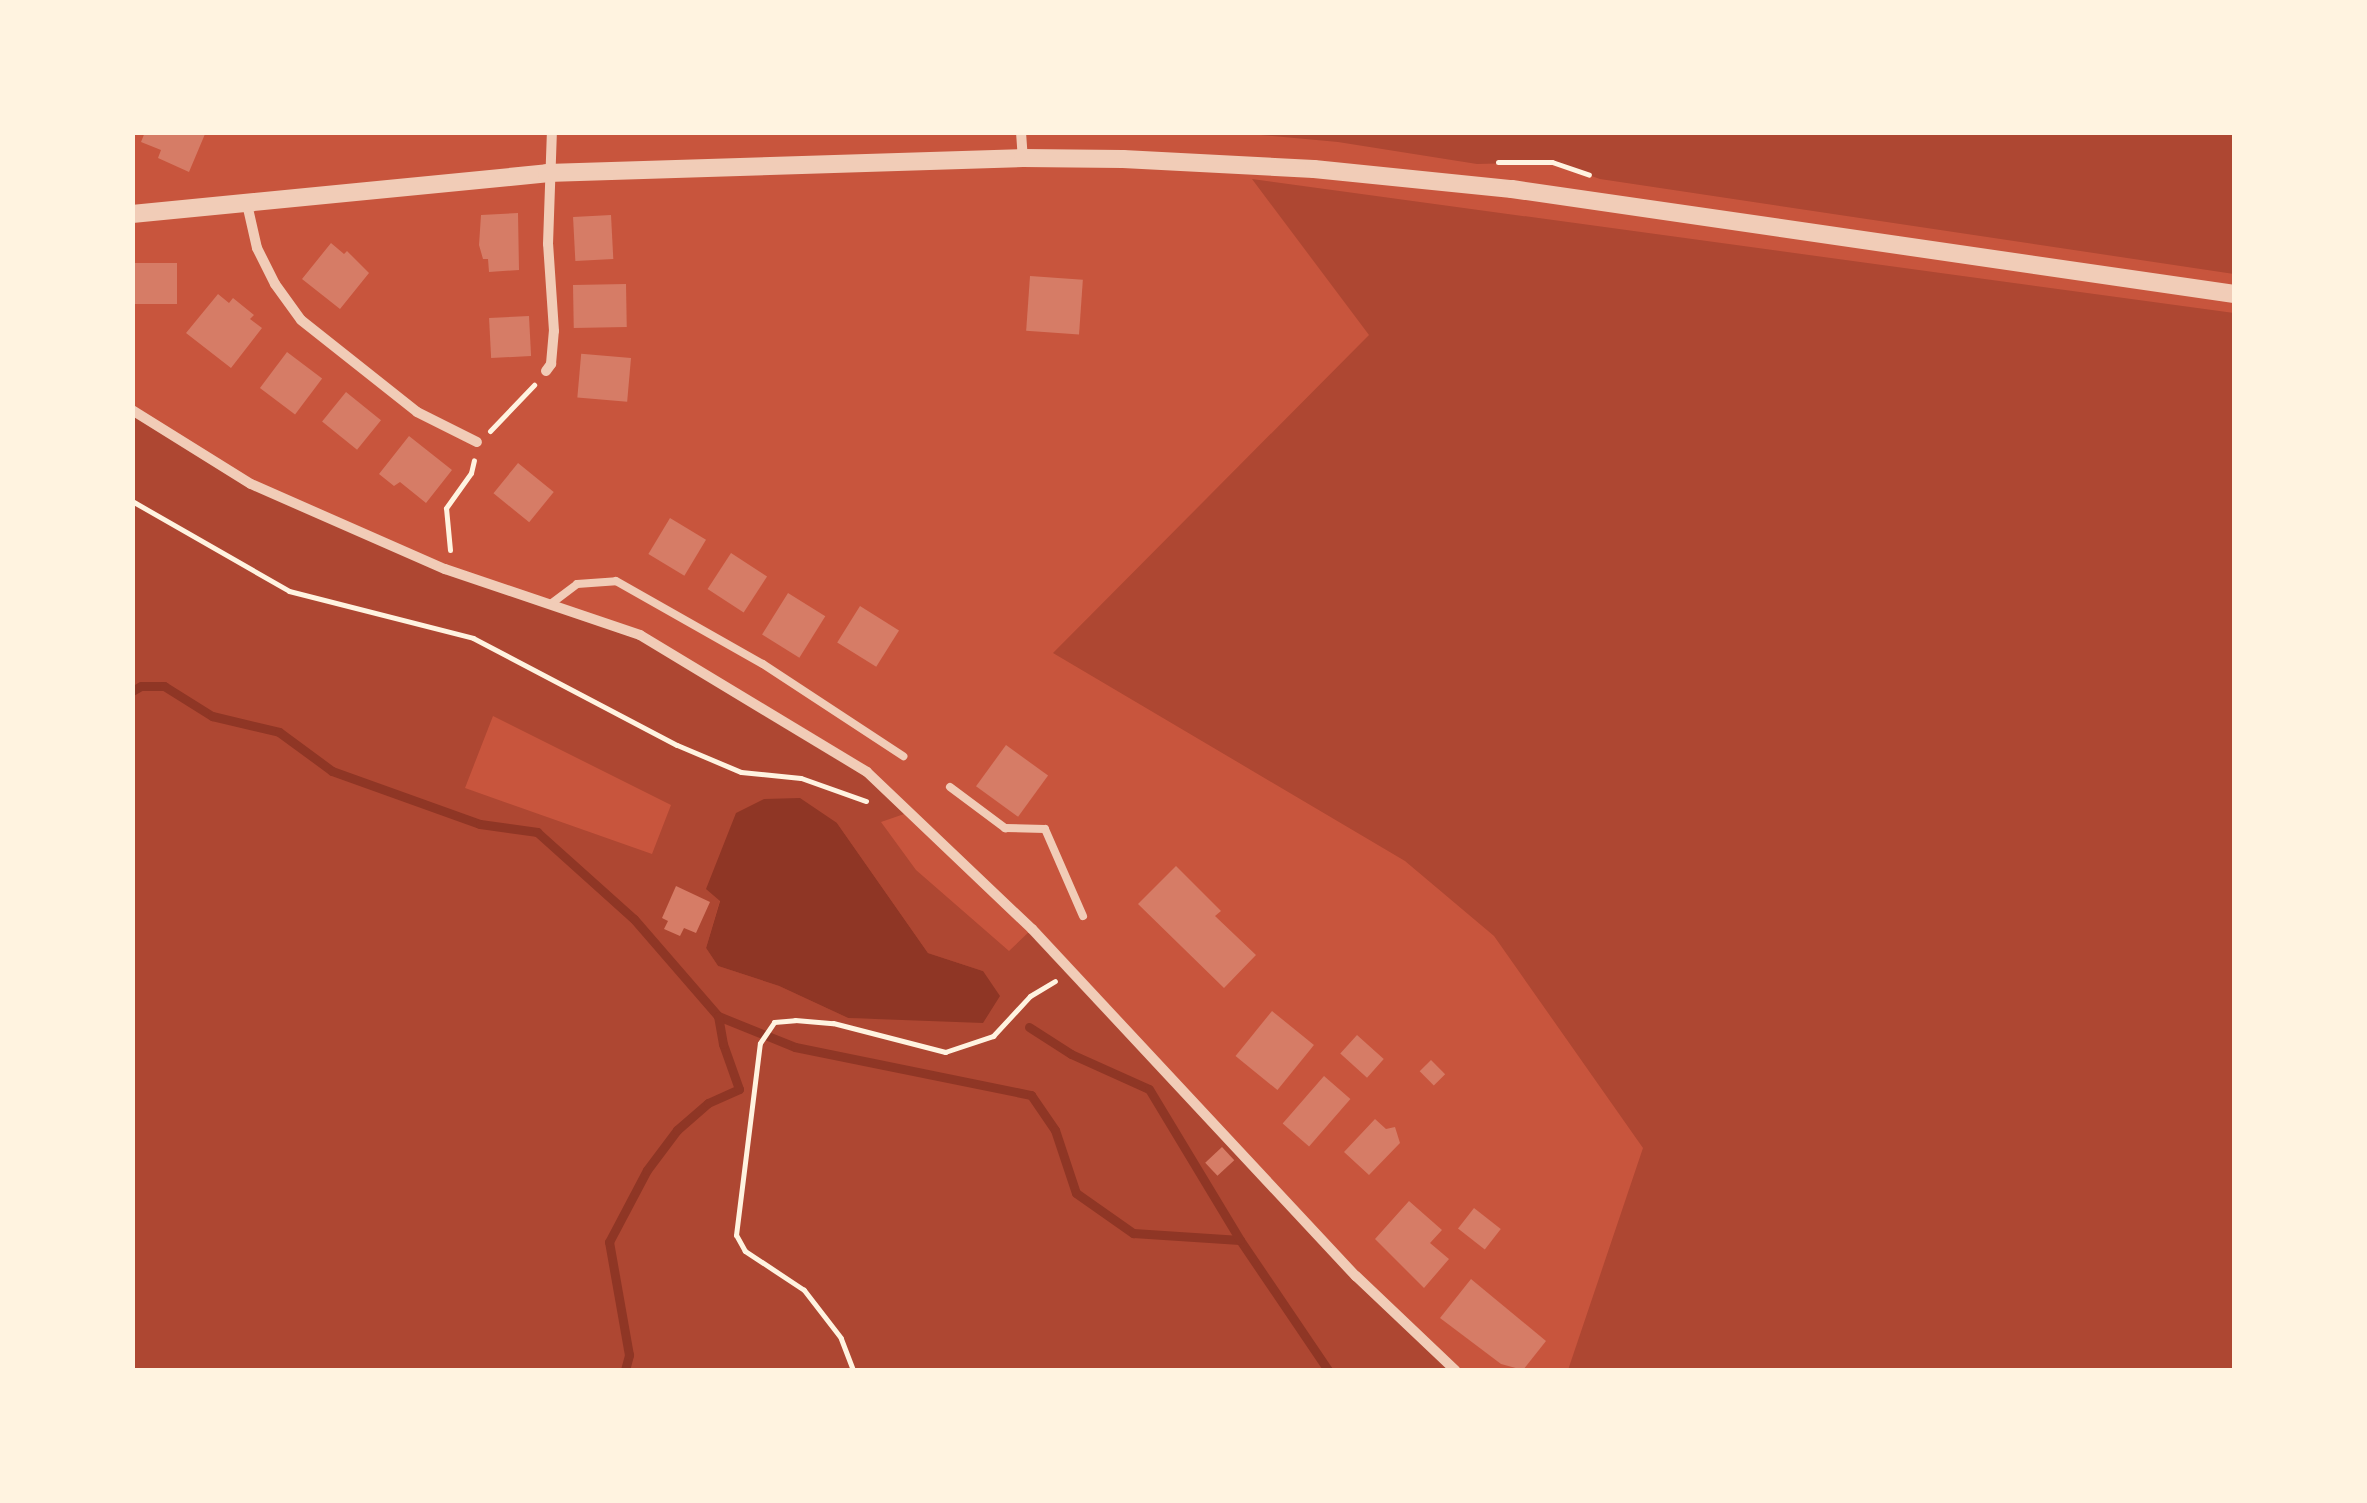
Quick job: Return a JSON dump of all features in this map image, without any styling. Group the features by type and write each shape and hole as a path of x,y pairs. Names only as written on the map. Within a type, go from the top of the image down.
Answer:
{"street":[{"path":"546,371 551,364 554,331 548,172 552,132"},
{"path":"1021,132 1023,158"},
{"path":"132,214 548,172 1023,158 1314,169 1512,190 2234,294"},
{"path":"247,204 258,248 275,284 302,320 416,412 477,442"},
{"path":"132,410 251,484 445,569 640,635 867,772 1032,928 1356,1276 1455,1370"}],"lane":[{"path":"552,603 578,584 616,581 763,664 903,756"},
{"path":"950,787 1005,828 1045,828 1083,916"}],"path":[{"path":"509,416 546,371"},
{"path":"450,550 446,508 471,473"},
{"path":"132,500 289,591 473,638 678,744 741,772 801,778 907,813"},
{"path":"853,1370 841,1338 804,1290 746,1250 736,1235 760,1043 774,1022 833,1022 944,1052 993,1036 1030,996 1071,972"}],"shaded area":[{"path":"1239,133 2234,133 2234,274 1600,179 1552,162 1477,164 1338,142"},
{"path":"1252,179 2234,313 2234,1370 1568,1370 1643,1148 1494,936 1405,861 1053,653 1369,335"},
{"path":"133,410 251,484 445,569 640,635 867,772 907,813 881,822 916,870 1009,951 1032,929 1356,1276 1455,1370 133,1370","holes":["493,716 671,805 652,854 465,788","837,823 928,953 983,971 897,1019 848,1018 779,986 718,966 706,948 720,900"]},
{"path":"800,798 837,823 928,953 983,971 1000,996 983,1023 848,1018 779,986 718,966 706,948 720,901 706,889 736,813 764,799"}],"building":[{"path":"145,132 205,134 189,172 158,158 161,150 141,142"},
{"path":"518,213 519,270 489,272 488,259 483,259 479,245 481,215"},
{"path":"611,215 613,259 575,261 573,217"},
{"path":"331,243 344,254 347,251 369,273 340,309 302,279"},
{"path":"135,263 177,263 177,304 135,304"},
{"path":"1030,276 1083,280 1079,335 1026,331"},
{"path":"626,284 627,327 574,328 573,285"},
{"path":"218,294 229,303 233,298 254,315 250,319 262,328 231,368 186,333"},
{"path":"529,316 531,356 491,358 489,318"},
{"path":"287,352 322,378 295,414 260,388"},
{"path":"581,354 631,358 627,402 577,397"},
{"path":"346,392 381,420 357,450 322,422"},
{"path":"409,436 452,470 426,503 400,482 394,486 379,474"},
{"path":"518,463 554,492 529,522 493,493"},
{"path":"670,518 706,540 684,576 648,554"},
{"path":"731,553 767,576 744,612 708,589"},
{"path":"788,593 825,616 799,658 762,635"},
{"path":"860,606 899,630 876,667 837,642"},
{"path":"1006,745 1048,776 1018,817 976,786"},
{"path":"1176,866 1221,911 1215,916 1256,955 1224,988 1138,904"},
{"path":"676,886 710,902 696,933 684,928 680,936 664,929 668,921 662,918"},
{"path":"1272,1011 1314,1045 1277,1090 1235,1056"},
{"path":"1357,1035 1384,1059 1367,1078 1340,1054"},
{"path":"1431,1060 1445,1074 1434,1085 1420,1071"},
{"path":"1324,1076 1350,1099 1309,1147 1283,1124"},
{"path":"1375,1119 1386,1129 1395,1127 1400,1143 1369,1175 1344,1152"},
{"path":"1222,1147 1234,1160 1217,1176 1205,1163"},
{"path":"1409,1201 1442,1230 1430,1243 1449,1259 1424,1288 1375,1239"},
{"path":"1474,1208 1501,1229 1485,1249 1458,1228"},
{"path":"1471,1279 1546,1341 1523,1370 1501,1364 1440,1318"}],"waterway":[{"path":"132,691 141,686 164,686 212,716 279,732 332,771 480,824 537,832 634,919 718,1016 795,1047 1031,1095 1055,1130 1076,1193 1133,1233 1240,1240 1328,1370"},
{"path":"625,1370 629,1355 609,1242 647,1170 677,1130 708,1103 739,1089 718,1016"},
{"path":"1029,1027 1071,1054 1149,1089 1240,1240"}]}
